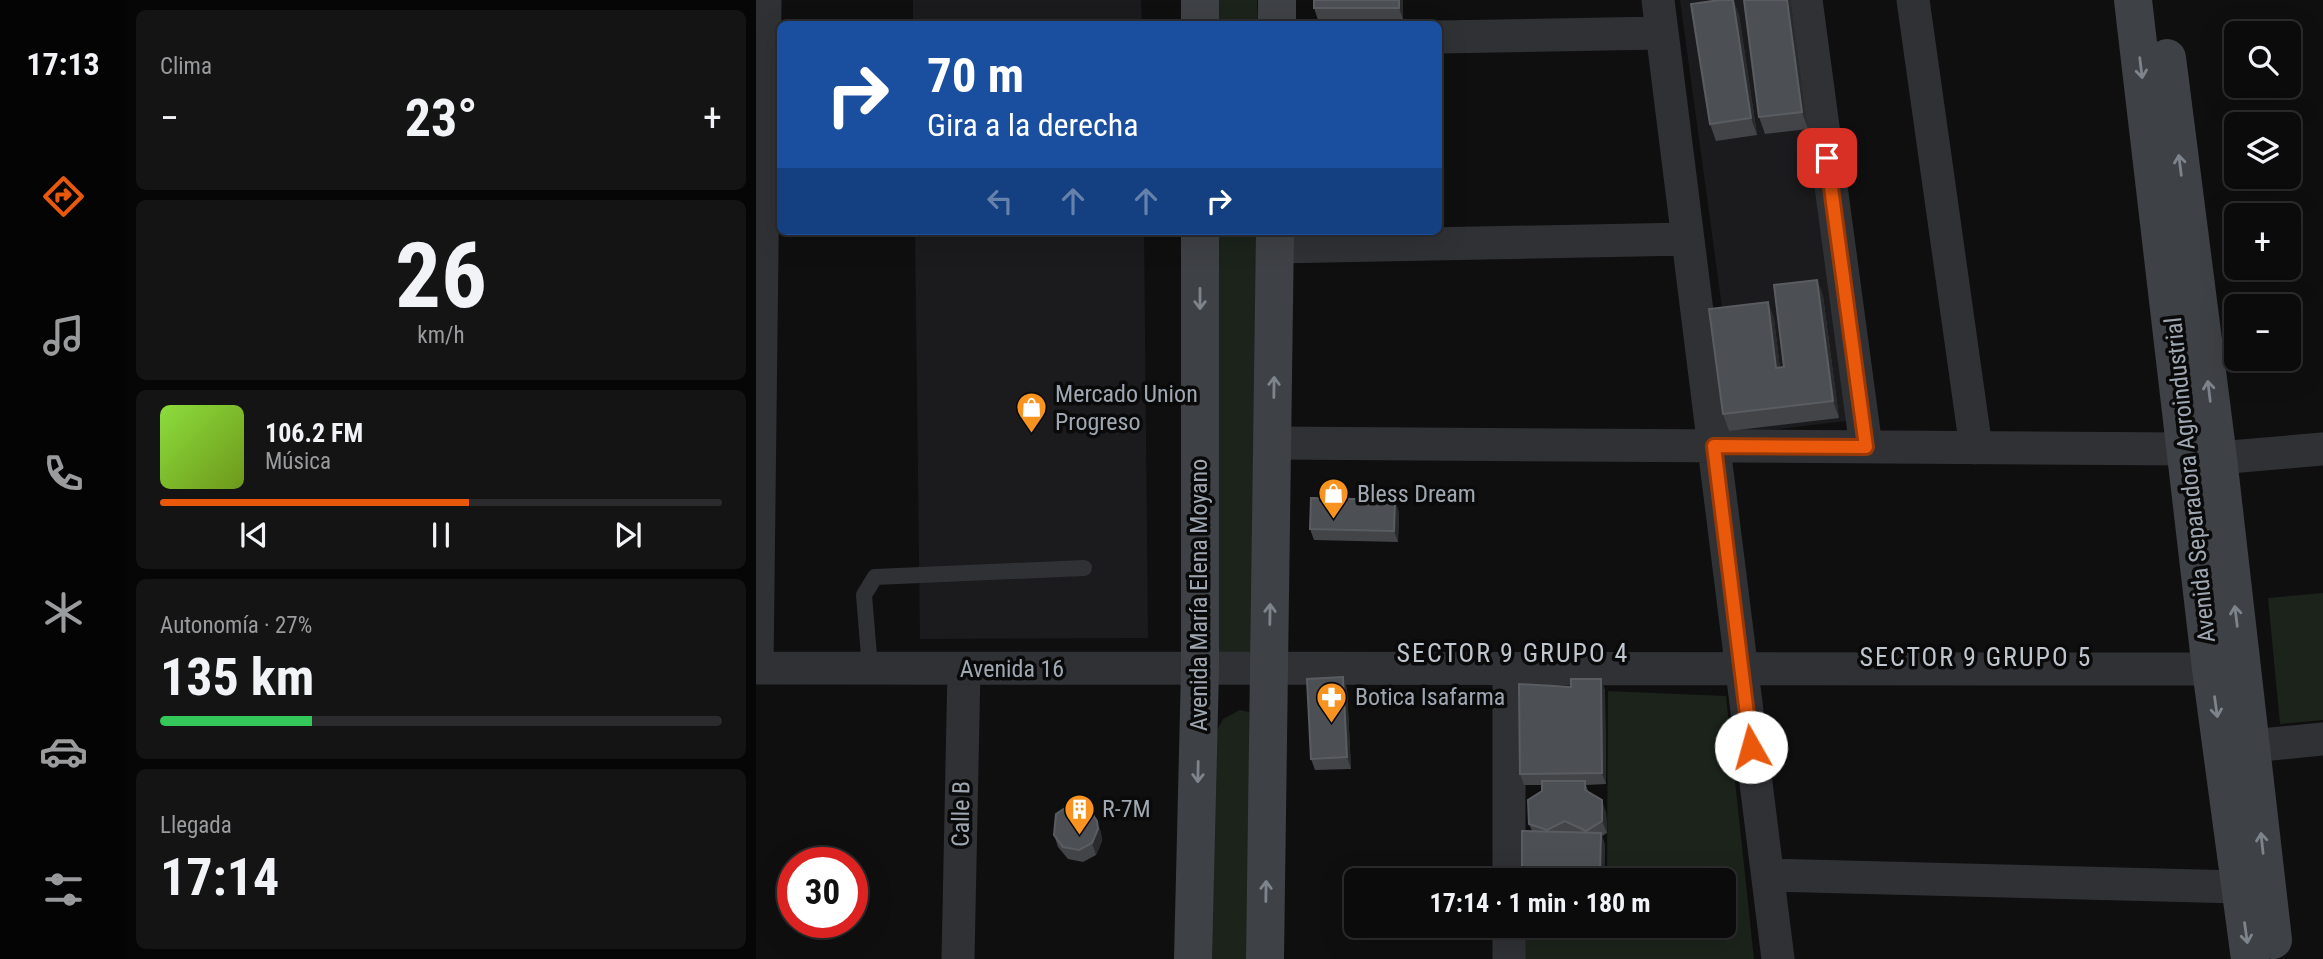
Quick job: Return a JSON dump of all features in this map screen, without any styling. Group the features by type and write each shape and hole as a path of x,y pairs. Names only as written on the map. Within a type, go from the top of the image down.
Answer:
{"street":[{"path":"757,668 760,239 765,0"},
{"path":"1200,0 1200,21"},
{"path":"1277,0 1277,21"},
{"path":"1658,0 1778,959"},
{"path":"1806,0 1866,447"},
{"path":"1913,0 1976,448"},
{"name":"Avenida Separadora Agroindustrial","path":"2133,0 2203,454"},
{"name":"Avenida Separadora Agroindustrial","path":"2159,0 2226,667 2240,887 2250,959"},
{"path":"1442,37 1661,33"},
{"name":"Avenida María Elena Moyano","path":"1193,959 1200,669 1200,235"},
{"path":"1265,959 1275,239 1687,239"},
{"path":"1273,443 1976,448 2203,454 2323,449"},
{"name":"Avenida Separadora Agroindustrial","path":"2226,667 2251,747 2275,959"},
{"name":"Avenida 16","path":"757,668 1509,670 2226,667"},
{"name":"Calle B","path":"958,959 964,668"},
{"path":"1509,670 1510,868"},
{"path":"2251,747 2323,739"},
{"path":"1768,875 2240,887"},
{"path":"1509,938 1509,959"}],"lane":[{"path":"870,668 864,595 875,577 1084,568"}],"shaded area":[{"path":"913,0 1141,0 1142,21 913,21"},
{"path":"1213,0 1257,0 1258,21 1213,21"},
{"path":"1680,0 1793,0 1847,421 1725,435 1724,322"},
{"name":"Mercado Union Progreso","path":"915,235 1144,235 1148,638 920,639"},
{"path":"1214,235 1261,235 1262,650 1222,657 1216,648"},
{"path":"2323,593 2323,720 2280,724 2268,598"},
{"path":"1608,691 1726,696 1754,959 1522,959 1522,938 1736,938 1736,868 1607,868"},
{"path":"1240,710 1249,712 1253,959 1210,959 1217,730 1223,719"}],"building":[{"path":"1314,0 1399,0 1399,8 1314,8"},
{"path":"1733,0 1751,118 1710,124 1691,4"},
{"path":"1744,0 1787,0 1802,112 1759,117"},
{"path":"1817,280 1833,401 1723,414 1709,309 1768,302 1776,368 1784,367 1774,285"},
{"path":"1311,498 1395,500 1394,531 1310,529"},
{"path":"1343,677 1347,757 1311,759 1307,679"},
{"path":"1571,679 1601,679 1602,773 1520,774 1519,684 1571,687"},
{"path":"1542,781 1585,781 1585,790 1602,800 1602,821 1586,831 1565,821 1547,830 1529,824 1528,800 1542,791"},
{"name":"R-7M","path":"1068,806 1089,809 1097,821 1098,829 1092,843 1079,850 1063,847 1054,835 1056,814"},
{"path":"1522,831 1601,833 1600,868 1522,868"}],"place":[{"name":"Mercado Union Progreso","path":"1032,435"},
{"name":"Bless Dream","path":"1334,521"},
{"name":"Botica Isafarma","path":"1332,724"},
{"name":"R-7M","path":"1079,836"}],"district":[{"name":"SECTOR 9 GRUPO 4","path":"1513,653"},
{"name":"SECTOR 9 GRUPO 5","path":"1976,657"}],"route":[{"path":"1751,747 1714,446 1866,447 1827,158"}]}
